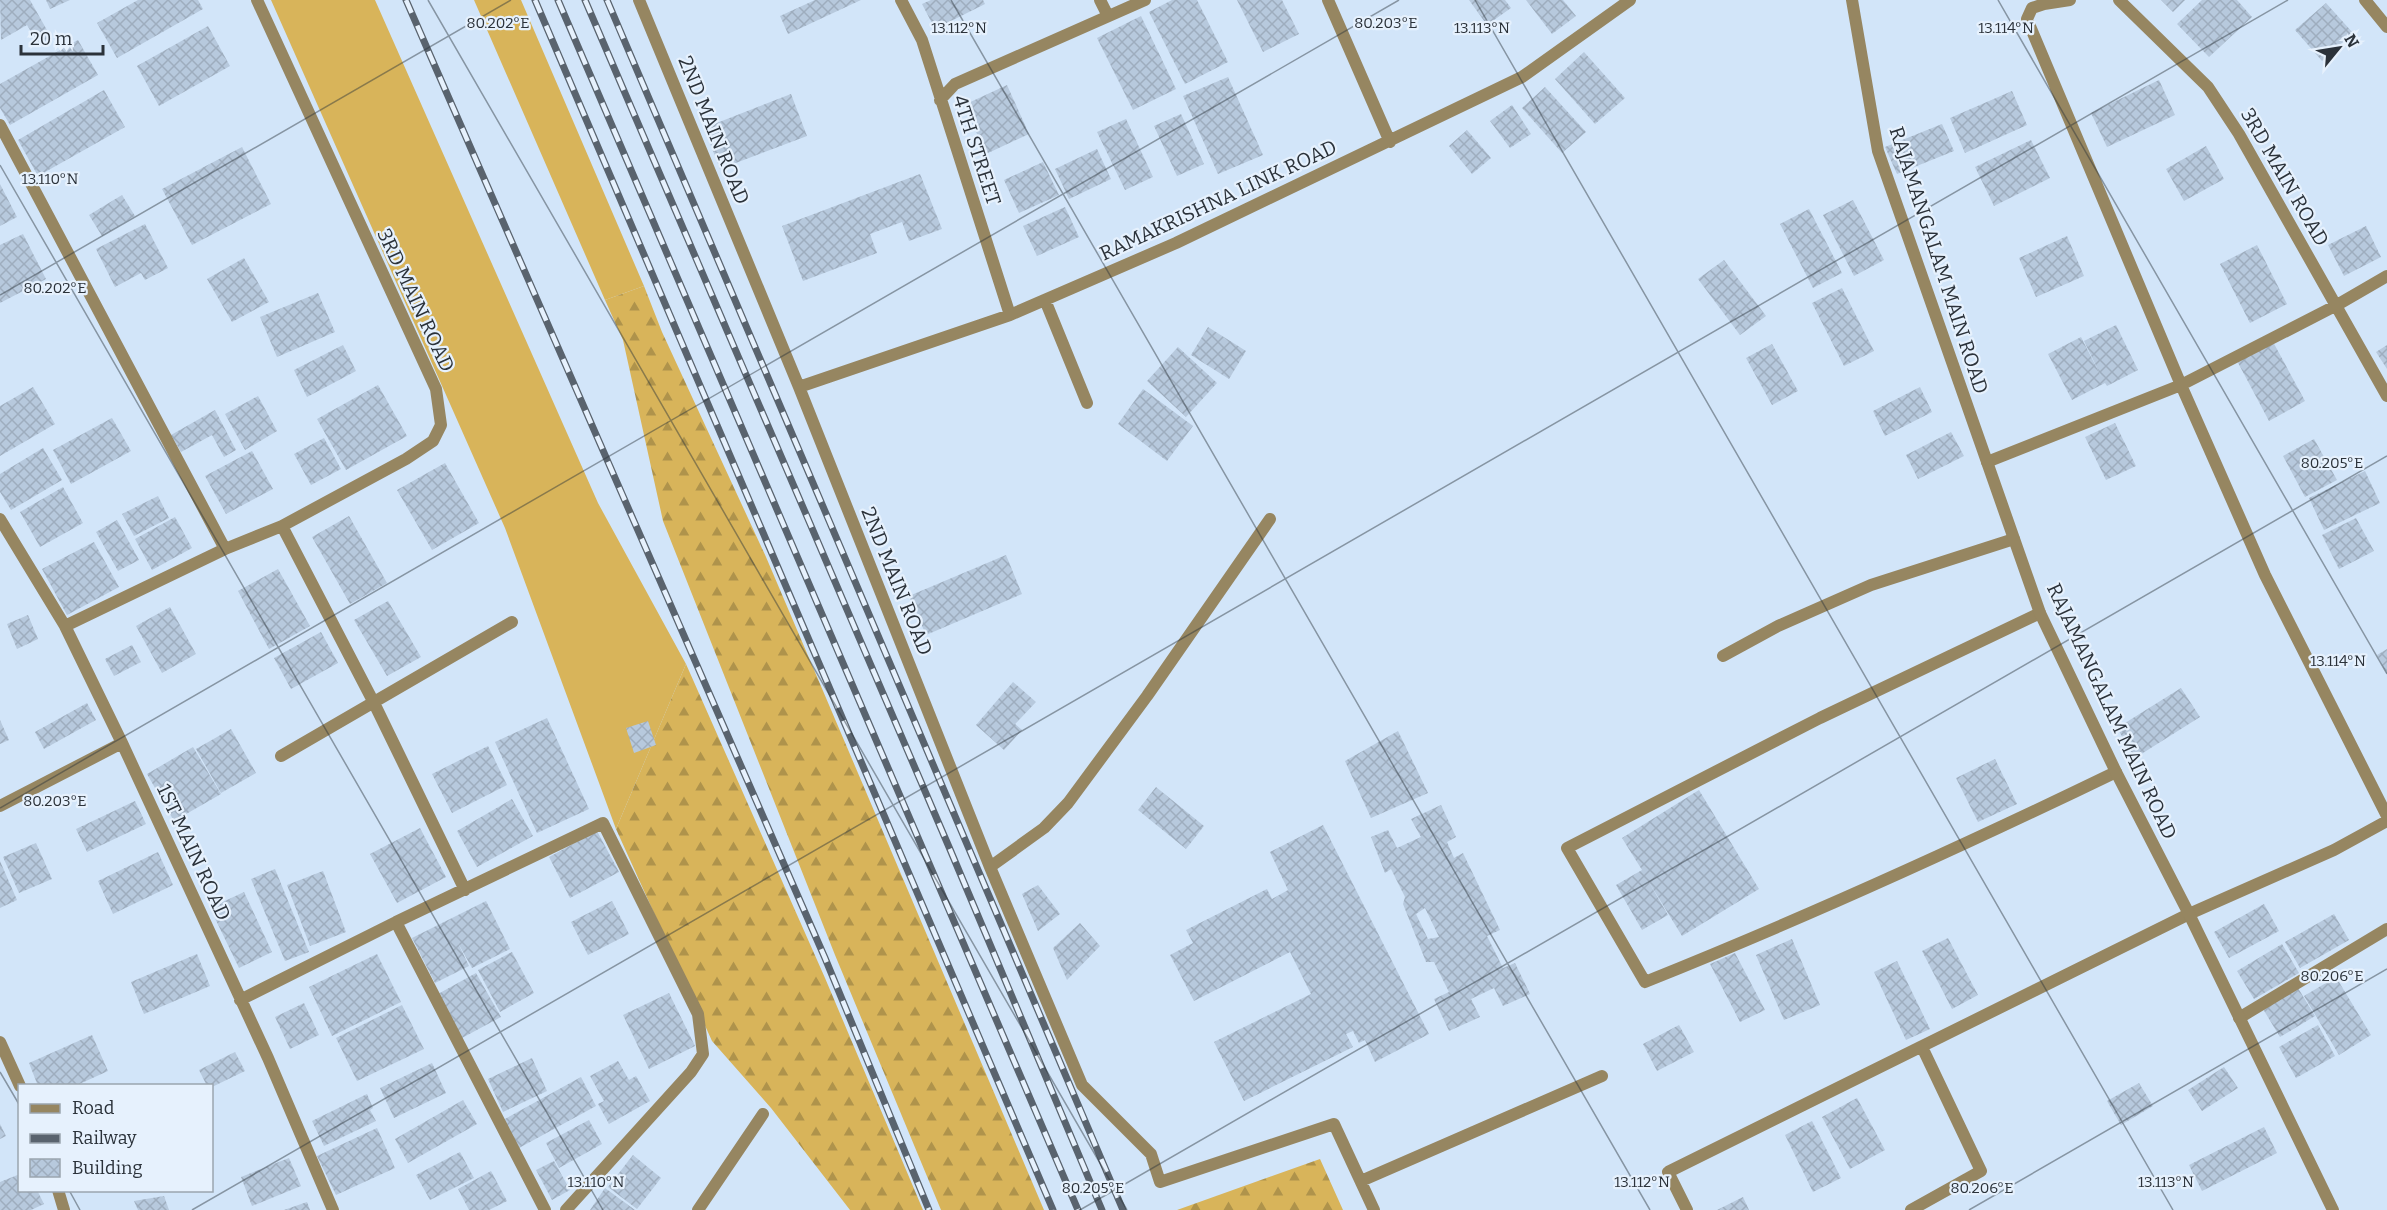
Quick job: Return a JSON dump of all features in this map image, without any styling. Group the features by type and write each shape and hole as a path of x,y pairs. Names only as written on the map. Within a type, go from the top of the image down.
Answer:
{"street":[{"name":"3RD MAIN ROAD","path":"65,627 225,549 282,526 406,459 434,441 441,425 436,389 257,0"},
{"name":"2ND MAIN ROAD","path":"639,0 799,387 990,867 1082,1085 1151,1154 1160,1182 1334,1124 1361,1181"},
{"name":"4TH STREET","path":"901,0 922,40 1010,315"},
{"path":"1100,0 1108,16"},
{"path":"940,100 955,84 1146,0"},
{"path":"1328,0 1390,142"},
{"name":"RAJAMANGALAM MAIN ROAD","path":"1852,0 1878,151 2040,613 2116,772 2189,914 2333,1210"},
{"path":"1687,1210 1668,1172 2189,914 2334,850 2387,819 2265,575 2181,385 2027,19 2032,8 2044,3 2070,0"},
{"name":"3RD MAIN ROAD","path":"2119,0 2208,87 2239,134 2387,396"},
{"path":"2365,0 2387,27"},
{"name":"RAMAKRISHNA LINK ROAD","path":"799,387 1010,315 1176,243 1522,77 1627,1"},
{"path":"0,125 225,549"},
{"path":"1987,462 2181,385 2337,305 2387,276"},
{"path":"1045,300 1087,403"},
{"name":"1ST MAIN ROAD","path":"0,519 65,627 122,743 281,1089 333,1210"},
{"path":"990,867 1044,828 1068,803 1147,696 1270,519"},
{"path":"282,526 374,703 465,890"},
{"path":"1723,657 1778,626 1870,585 2014,540"},
{"path":"2040,613 1820,718 1567,848 1645,982 1764,934 1966,845 2116,772"},
{"path":"281,756 512,622"},
{"path":"0,806 122,743"},
{"path":"240,1000 603,823 698,1014 703,1054 691,1072 567,1210"},
{"path":"396,922 545,1210"},
{"path":"2239,1018 2387,929"},
{"path":"0,1042 19,1084"},
{"path":"1911,1210 1982,1170 1922,1047"},
{"path":"1374,1210 1361,1181 1602,1076"},
{"path":"698,1210 763,1114"},
{"path":"58,1192 64,1210"}],"green space":[{"path":"271,0 375,0 598,503 686,664 616,829 505,528"},
{"path":"474,0 521,0 644,286 605,300"},
{"path":"644,286 662,332 766,557 1044,1210 941,1210 835,955 663,521 623,340 605,300"},
{"path":"686,664 825,978 923,1210 850,1210 771,1108 712,1041 616,829"},
{"path":"1320,1159 1343,1210 1177,1210"}],"building":[{"path":"0,0 30,0 52,39 40,47 27,25 1,40"},
{"path":"46,0 70,0 50,9"},
{"path":"138,0 198,0 203,9 117,58 97,23"},
{"path":"815,0 861,0 788,34 780,16"},
{"path":"931,0 983,0 985,4 935,29 922,4"},
{"path":"1172,0 1197,0 1228,62 1185,84 1149,12"},
{"path":"1237,0 1282,0 1299,34 1263,52"},
{"path":"1469,0 1505,0 1511,8 1487,25"},
{"path":"1526,0 1563,0 1576,16 1552,34"},
{"path":"2161,0 2185,0 2173,12"},
{"path":"2202,0 2237,0 2252,17 2209,57 2177,24"},
{"path":"2326,3 2353,33 2322,61 2295,30"},
{"path":"1141,16 1176,89 1133,110 1097,38"},
{"path":"208,26 230,66 159,106 137,66"},
{"path":"78,40 98,75 10,125 0,108 0,84"},
{"path":"1584,52 1625,98 1595,124 1555,79"},
{"path":"1228,77 1263,155 1218,174 1183,96"},
{"path":"2159,80 2175,115 2107,147 2091,113"},
{"path":"1007,85 1029,134 986,154 964,105"},
{"path":"1545,87 1586,132 1562,153 1522,108"},
{"path":"104,90 125,127 38,176 18,140"},
{"path":"2012,91 2027,125 1965,153 1950,118"},
{"path":"791,94 807,136 720,169 704,128"},
{"path":"1512,105 1531,134 1510,148 1490,121"},
{"path":"1181,114 1204,164 1177,176 1154,126"},
{"path":"1126,119 1153,177 1125,190 1097,132"},
{"path":"1942,124 1954,151 1897,174 1885,147"},
{"path":"1467,130 1491,158 1472,174 1449,146"},
{"path":"2031,140 2050,178 1994,206 1975,167"},
{"path":"2206,146 2224,179 2184,201 2166,169"},
{"path":"242,147 271,204 192,245 162,189"},
{"path":"1097,149 1111,179 1069,199 1055,169"},
{"path":"1043,162 1059,195 1019,213 1004,180"},
{"path":"920,174 942,229 909,241 902,222 870,234 877,253 803,281 782,226"},
{"path":"0,184 17,217 0,226"},
{"path":"122,195 135,216 102,236 89,215"},
{"path":"1853,200 1884,260 1854,276 1823,215"},
{"path":"1065,207 1079,237 1037,256 1023,226"},
{"path":"1809,209 1842,273 1813,288 1780,224"},
{"path":"145,224 168,268 145,280 141,273 115,287 96,249"},
{"path":"2366,226 2381,257 2344,276 2328,245"},
{"path":"23,234 46,279 0,303 0,245"},
{"path":"2067,236 2084,276 2036,297 2019,258"},
{"path":"2257,245 2287,304 2250,323 2220,264"},
{"path":"244,258 269,302 232,322 207,279"},
{"path":"1724,260 1766,316 1740,335 1698,279"},
{"path":"1842,288 1874,351 1844,366 1812,303"},
{"path":"318,293 335,332 277,357 260,317"},
{"path":"2116,325 2138,370 2107,386 2105,383 2072,400 2048,354 2081,337 2102,378 2084,341"},
{"path":"1208,327 1246,351 1229,379 1191,355"},
{"path":"2272,340 2305,401 2269,421 2236,359"},
{"path":"1772,344 1798,391 1772,405 1746,358"},
{"path":"343,345 356,371 307,397 294,370"},
{"path":"2387,345 2387,369 2376,352"},
{"path":"1178,347 1217,383 1186,417 1147,381"},
{"path":"378,385 407,436 346,470 317,419"},
{"path":"33,387 55,424 0,456 0,406"},
{"path":"1920,387 1932,412 1885,436 1873,411"},
{"path":"1143,389 1193,426 1167,461 1118,424"},
{"path":"258,396 277,431 245,450 225,414"},
{"path":"215,410 236,450 224,457 212,435 181,452 171,435"},
{"path":"112,418 131,451 71,484 53,450"},
{"path":"2115,423 2136,466 2106,480 2085,437"},
{"path":"1951,432 1964,456 1918,479 1906,455"},
{"path":"324,438 341,469 311,485 294,454"},
{"path":"2314,439 2337,480 2305,497 2283,456"},
{"path":"43,448 62,480 11,510 0,492 0,474"},
{"path":"252,451 273,489 226,514 205,476"},
{"path":"445,463 479,523 432,550 397,490"},
{"path":"2365,471 2380,503 2324,530 2309,498"},
{"path":"63,487 83,523 40,547 20,512"},
{"path":"158,496 169,518 134,536 122,514"},
{"path":"349,516 387,583 350,604 312,537"},
{"path":"175,517 192,548 152,570 135,539"},
{"path":"2356,518 2374,551 2339,569 2322,535"},
{"path":"117,520 139,560 118,571 96,532"},
{"path":"94,542 119,587 67,615 42,569"},
{"path":"1006,555 1022,594 926,635 909,596"},
{"path":"278,569 310,626 269,649 238,591"},
{"path":"388,601 421,657 387,676 354,620"},
{"path":"170,607 196,654 162,673 136,626"},
{"path":"28,615 38,639 17,649 7,624"},
{"path":"321,632 338,663 291,689 274,658"},
{"path":"132,645 141,662 114,676 105,659"},
{"path":"2387,649 2387,674 2377,655"},
{"path":"1013,682 1036,702 1015,724 1022,730 1004,750 976,725"},
{"path":"2181,688 2200,717 2135,758 2117,728"},
{"path":"87,703 96,720 44,749 35,732"},
{"path":"547,718 589,809 537,833 495,742"},
{"path":"0,720 9,740 0,744"},
{"path":"648,721 656,745 634,753 626,728"},
{"path":"231,729 256,773 221,793 196,749"},
{"path":"1398,731 1428,793 1371,818 1345,761"},
{"path":"488,746 507,785 452,813 432,774"},
{"path":"193,747 221,794 174,821 147,774"},
{"path":"1995,759 2017,804 1978,822 1956,778"},
{"path":"1156,787 1204,826 1186,849 1138,810"},
{"path":"1699,790 1759,889 1682,936 1647,879 1668,915 1642,930 1616,885 1642,870 1622,838"},
{"path":"512,799 533,836 477,867 457,831"},
{"path":"135,801 146,824 87,852 76,829"},
{"path":"1441,805 1456,837 1447,842 1454,858 1463,853 1500,930 1487,936 1503,968 1515,963 1530,994 1503,1006 1494,988 1471,999 1480,1017 1449,1031 1434,999 1449,992 1434,962 1426,962 1403,904 1405,897 1391,869 1385,873 1371,837 1388,830 1397,848 1421,837 1411,819","holes":["1425,908 1439,937 1428,939 1416,914"]},
{"path":"1323,825 1429,1034 1375,1062 1365,1040 1359,1043 1353,1031 1346,1034 1353,1047 1244,1101 1214,1042 1311,994 1290,952 1194,1001 1170,955 1193,943 1186,930 1267,889 1272,899 1288,890 1270,852"},
{"path":"420,828 446,877 397,903 370,854"},
{"path":"597,831 619,872 570,898 549,857"},
{"path":"36,843 52,879 19,893 3,857"},
{"path":"158,852 173,885 113,914 98,881"},
{"path":"0,861 17,900 0,908"},
{"path":"275,869 309,952 285,961 251,879"},
{"path":"323,871 346,932 310,946 287,885"},
{"path":"1038,885 1060,914 1038,931 1022,894"},
{"path":"244,892 272,952 239,968 210,908"},
{"path":"486,901 510,949 472,968 458,943 469,966 435,983 412,938"},
{"path":"612,901 629,934 588,955 571,922"},
{"path":"2264,904 2279,931 2229,958 2214,932"},
{"path":"2334,914 2349,940 2300,968 2285,942"},
{"path":"1080,923 1100,946 1067,980 1053,948"},
{"path":"1948,938 1978,995 1952,1009 1922,951"},
{"path":"1792,939 1820,1005 1784,1020 1756,955"},
{"path":"2282,944 2299,973 2254,999 2237,971"},
{"path":"512,952 534,993 500,1012 478,970"},
{"path":"1735,953 1765,1010 1740,1022 1710,964"},
{"path":"197,954 210,986 144,1014 131,982"},
{"path":"377,954 401,1002 332,1036 309,987"},
{"path":"1897,961 1930,1029 1906,1040 1874,972"},
{"path":"476,973 501,1017 462,1038 438,994"},
{"path":"2336,977 2371,1035 2339,1055 2304,996"},
{"path":"2298,988 2315,1016 2280,1037 2263,1009"},
{"path":"669,993 695,1046 649,1069 623,1015"},
{"path":"304,1003 319,1035 290,1049 275,1017"},
{"path":"402,1005 424,1049 357,1081 336,1038"},
{"path":"1679,1025 1694,1052 1657,1071 1643,1044"},
{"path":"2318,1025 2335,1056 2296,1078 2279,1047"},
{"path":"92,1035 108,1071 79,1084 37,1084 29,1063"},
{"path":"235,1052 245,1071 213,1087 213,1084 206,1084 199,1070"},
{"path":"532,1058 547,1091 503,1112 488,1079"},
{"path":"618,1061 629,1080 636,1076 650,1101 609,1124 598,1104 604,1101 590,1076"},
{"path":"432,1063 446,1093 394,1118 380,1088"},
{"path":"2224,1067 2238,1088 2202,1111 2188,1090"},
{"path":"581,1077 596,1106 519,1148 503,1120"},
{"path":"2139,1083 2153,1106 2121,1125 2107,1101"},
{"path":"367,1094 373,1108 370,1110 376,1121 324,1146 312,1121"},
{"path":"1857,1098 1885,1150 1850,1169 1822,1117"},
{"path":"463,1100 477,1124 408,1163 395,1139"},
{"path":"589,1120 602,1144 559,1168 546,1143"},
{"path":"1812,1121 1841,1178 1813,1192 1785,1135"},
{"path":"0,1124 6,1136 0,1139"},
{"path":"2264,1127 2277,1153 2202,1191 2189,1165"},
{"path":"377,1128 395,1168 336,1195 317,1156"},
{"path":"460,1152 474,1178 430,1200 416,1175"},
{"path":"633,1155 661,1178 637,1209 608,1187"},
{"path":"289,1158 301,1186 252,1206 241,1177"},
{"path":"554,1161 570,1190 552,1200 536,1170"},
{"path":"491,1171 507,1201 489,1210 469,1210 458,1189"},
{"path":"18,1175 18,1192 38,1192 44,1204 31,1210 0,1210 0,1182"},
{"path":"605,1188 635,1210 590,1210"},
{"path":"164,1196 169,1210 138,1210 134,1201"},
{"path":"1743,1197 1749,1210 1717,1210"},
{"path":"307,1202 310,1210 284,1210"}],"railway":[{"path":"406,0 825,958 929,1210"},
{"path":"535,0 1053,1210"},
{"path":"558,0 1078,1210"},
{"path":"585,0 949,847 1102,1210"},
{"path":"607,0 1123,1210"}]}
